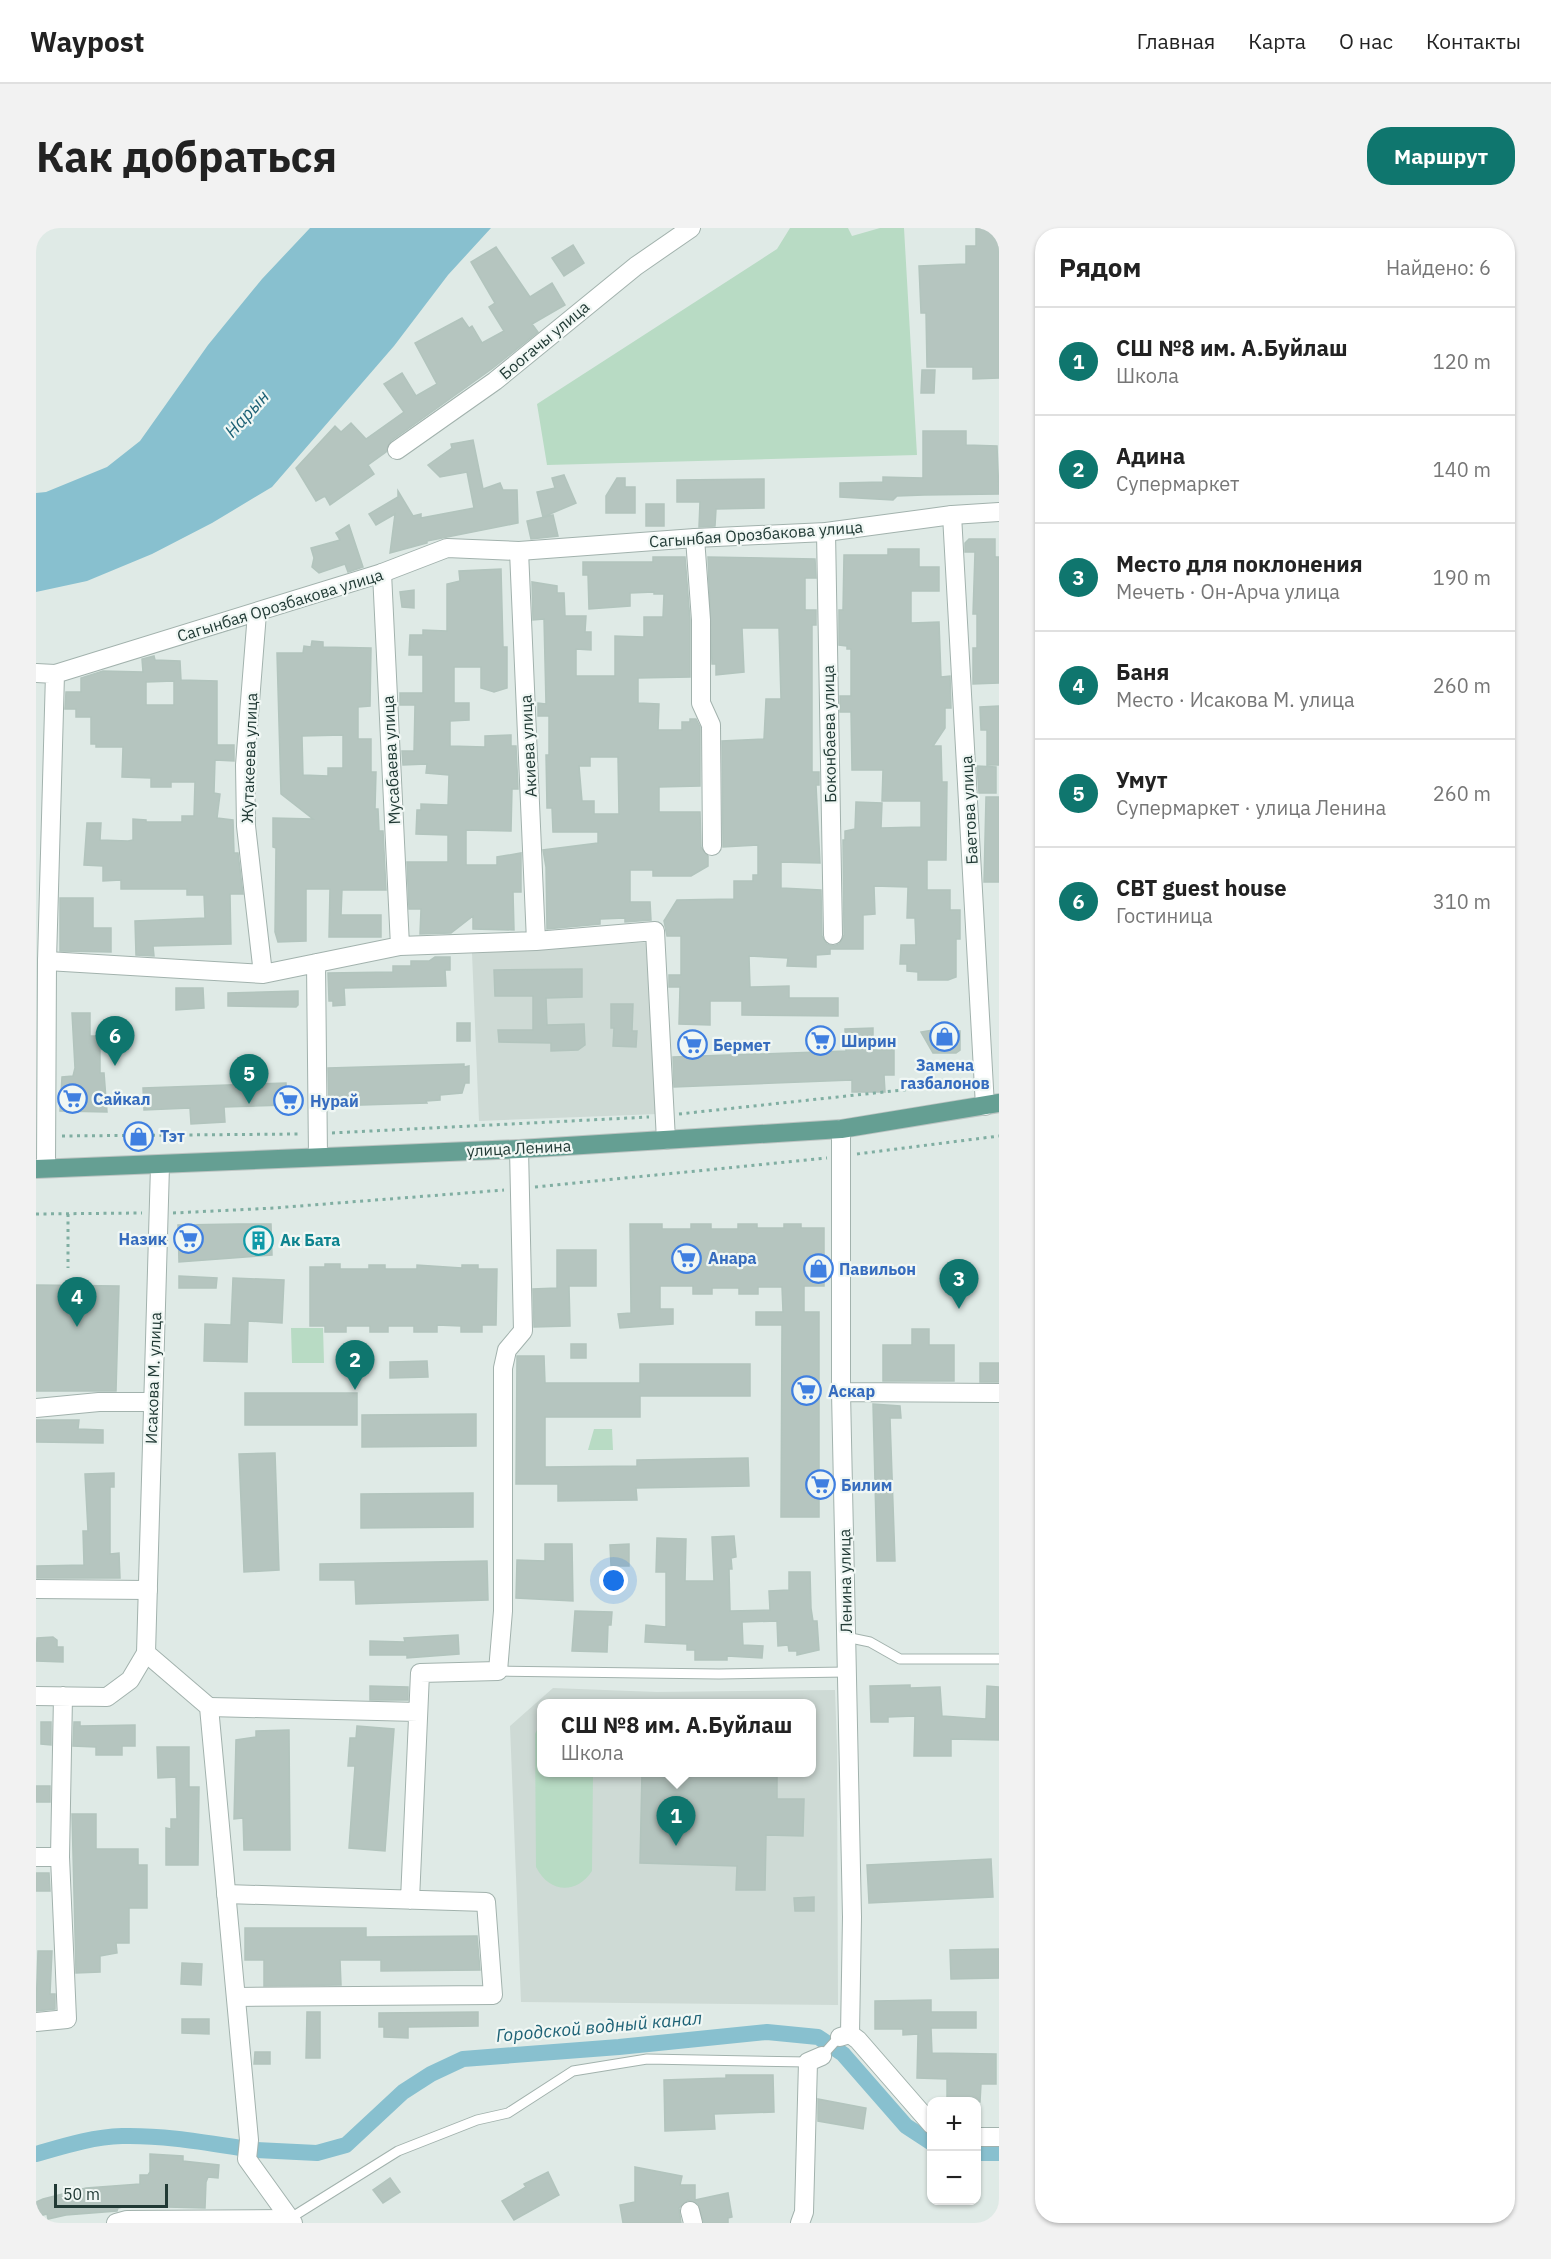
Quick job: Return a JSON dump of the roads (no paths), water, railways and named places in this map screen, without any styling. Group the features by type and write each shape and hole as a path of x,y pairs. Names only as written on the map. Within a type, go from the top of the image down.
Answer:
{"main road":[{"name":"улица Ленина","path":"41,1169 160,1166 519,1149 841,1129 992,1104"}],"street":[{"name":"Боогачы улица","path":"397,450 495,381 636,266 690,228"},
{"name":"Сагынбая Орозбакова улица","path":"36,673 55,674 257,613 382,573 447,549 519,551 695,538 826,532 952,515 999,512"},
{"name":"Баетова улица","path":"952,515 985,1082 992,1104"},
{"name":"Боконбаева улица","path":"826,532 833,935"},
{"path":"695,538 701,620 701,703 711,725 712,846"},
{"name":"Акиева улица","path":"519,551 536,941"},
{"name":"Мусабаева улица","path":"382,573 400,946"},
{"name":"Жутакеева улица","path":"257,613 245,765 246,826 263,974"},
{"path":"41,1169 45,1136 55,674"},
{"path":"47,961 263,974 400,946 536,941 655,931 666,1140"},
{"path":"316,963 318,1157"},
{"name":"Ленина улица","path":"841,1129 841,1392 852,1917 844,2035"},
{"path":"410,1900 420,1673 498,1671 503,1611 503,1368 507,1350 523,1331 519,1149"},
{"name":"Исакова М. улица","path":"146,1653 160,1166"},
{"path":"841,1392 999,1393"},
{"path":"36,1408 99,1402 153,1402"},
{"path":"36,1589 148,1590"},
{"path":"36,1696 107,1697 130,1680 146,1653 209,1707 418,1712"},
{"path":"36,2022 60,2022 67,2019 60,1857 63,1696"},
{"path":"209,1707 249,2140 247,2159 291,2221"},
{"path":"36,1857 60,1857"},
{"path":"226,1894 486,1902 494,1995 236,1997"},
{"path":"844,2035 891,2076 927,2119"},
{"path":"800,2223 804,2211 815,2059"},
{"path":"981,2137 999,2137"},
{"path":"116,2223 126,2220 291,2221"}],"lane":[{"path":"846,1637 870,1642 900,1659 999,1659"},
{"path":"498,1671 719,1674 848,1672"},
{"path":"291,2221 398,2151 477,2120 508,2114 573,2071 647,2059 815,2059 844,2035"}],"water":[{"name":"Нарын","path":"310,228 491,228 448,275 394,346 272,487 212,523 152,554 87,581 36,592 36,493 46,492 107,467 140,441 208,345 262,279"}],"waterway":[{"name":"Городской водный канал","path":"256,2150 317,2153 346,2145 403,2092 431,2074 463,2059 619,2047 767,2032 818,2037 843,2054 906,2126 927,2140"},
{"name":"Городской водный канал","path":"36,2154 89,2140 122,2136 197,2141 241,2148"},
{"name":"Городской водный канал","path":"981,2153 999,2153"}],"place":[{"name":"Замена газбалонов","path":"945,1037"},
{"name":"Ширин","path":"820,1041"},
{"name":"Бермет","path":"692,1045"},
{"name":"CBT guest house","path":"115,1066"},
{"name":"Сайкал","path":"72,1099"},
{"name":"Нурай","path":"289,1101"},
{"name":"Умут","path":"249,1104"},
{"name":"Тэт","path":"139,1136"},
{"name":"Назик","path":"188,1239"},
{"name":"Ак Бата","path":"259,1240"},
{"name":"Анара","path":"687,1258"},
{"name":"Павильон","path":"818,1269"},
{"name":"Место для поклонения","path":"959,1309"},
{"name":"Баня","path":"77,1327"},
{"name":"Адина","path":"355,1390"},
{"name":"Аскар","path":"807,1391"},
{"name":"Билим","path":"820,1485"},
{"name":"СШ №8 им. А.Буйлаш","path":"676,1846"}]}
